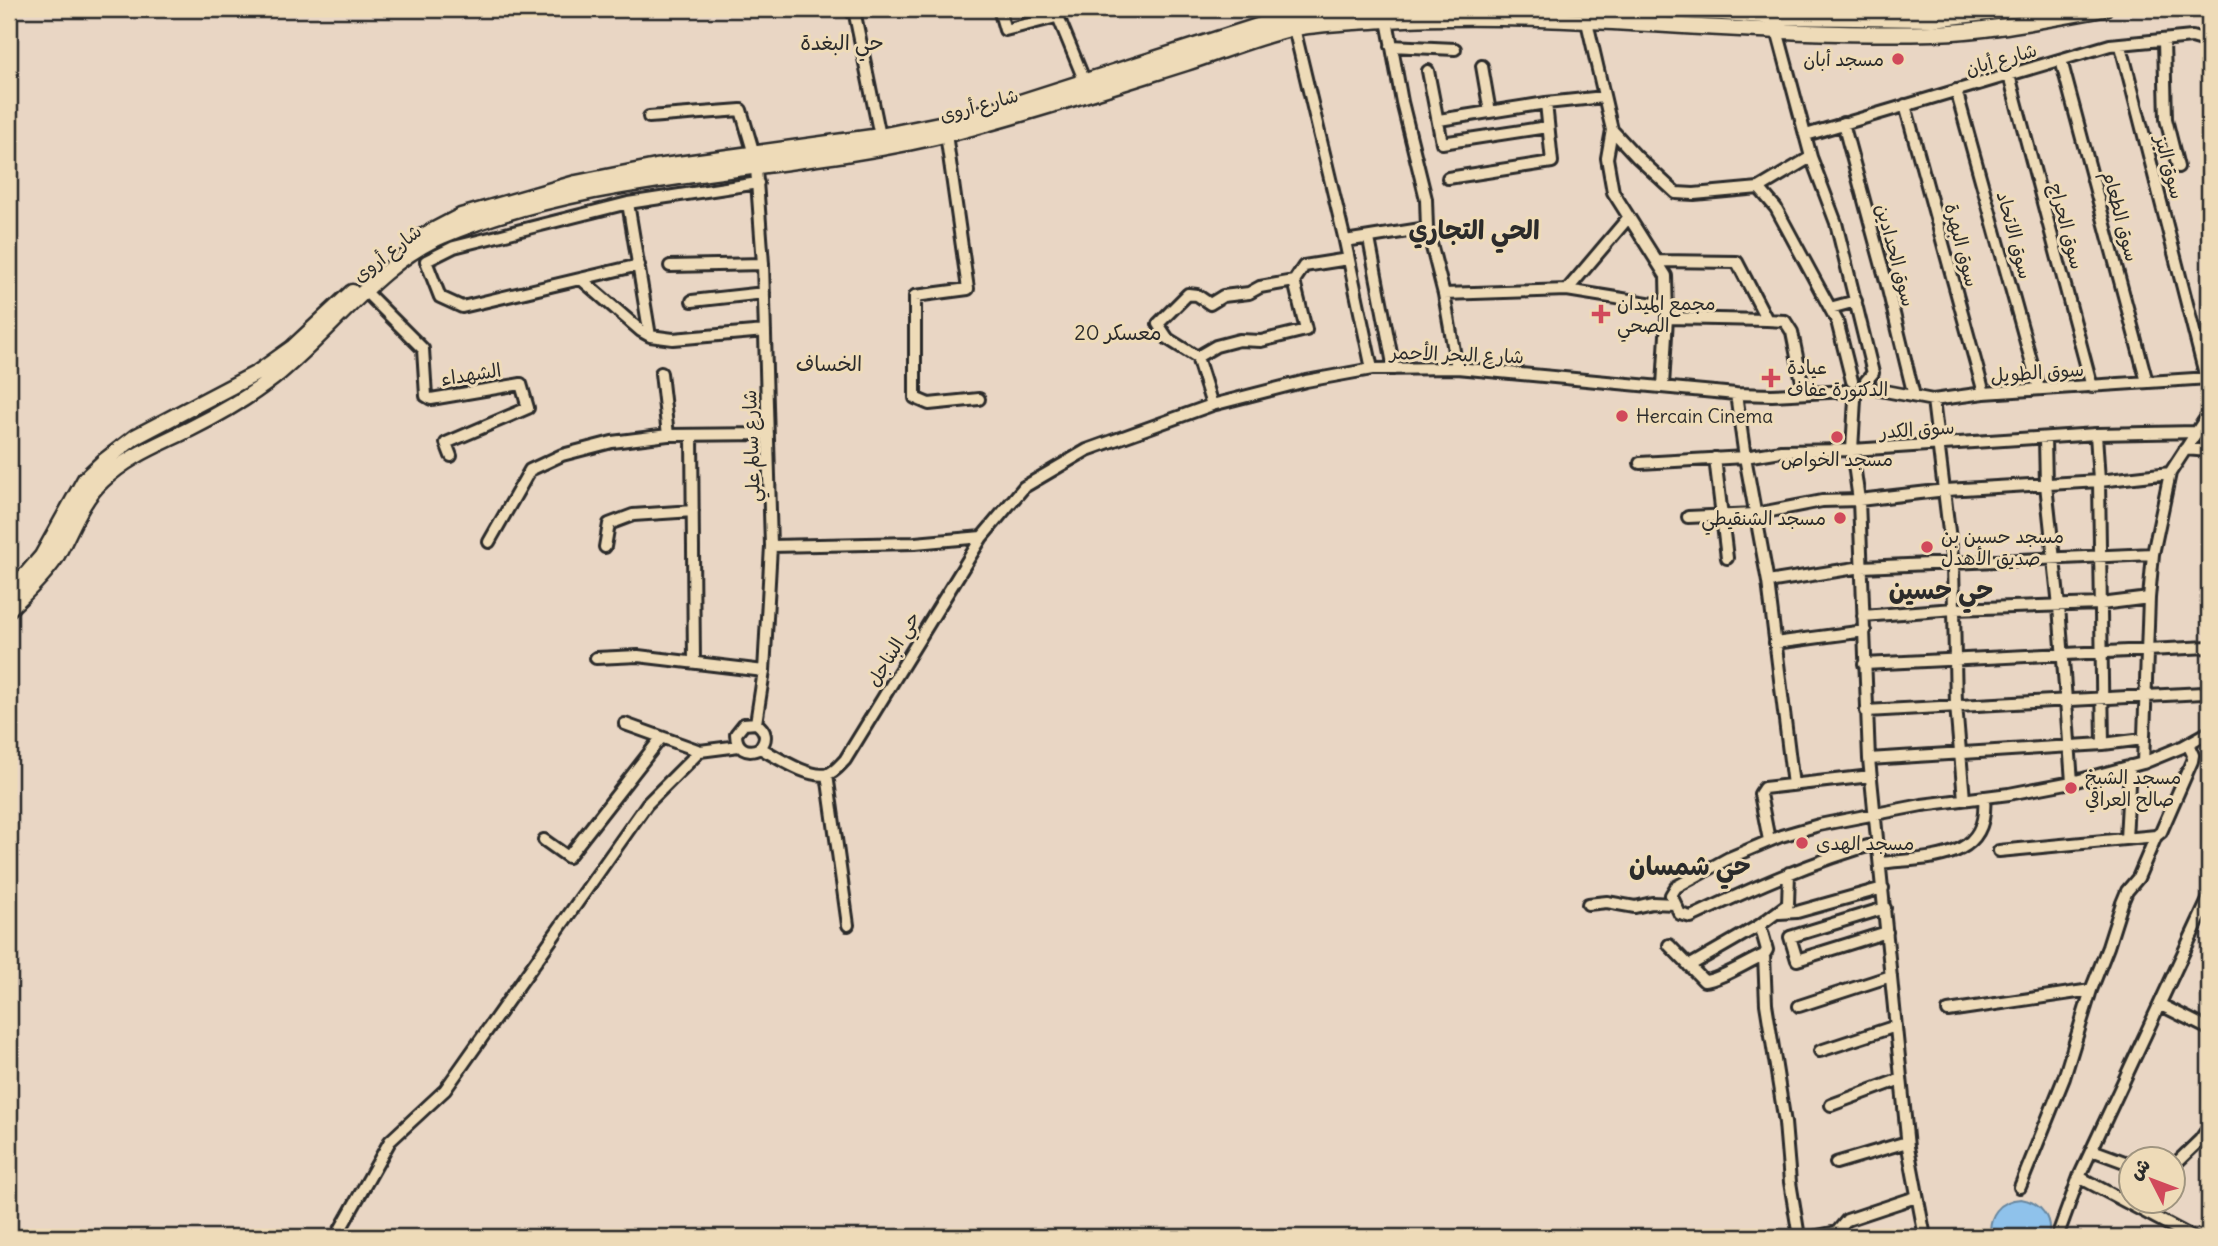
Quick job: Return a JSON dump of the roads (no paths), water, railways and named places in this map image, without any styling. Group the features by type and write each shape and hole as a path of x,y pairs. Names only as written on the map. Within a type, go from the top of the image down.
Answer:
{"main road":[{"name":"شارع أروى","path":"9,594 42,556 85,479 104,461 140,443 257,373 292,348 408,244 461,216 576,183 656,167 755,161 946,134 1293,21 1355,9"},
{"name":"شارع أروى","path":"1668,9 1777,23"},
{"name":"شارع أروى","path":"1934,20 2021,9"},
{"name":"شارع أروى","path":"1293,21 1586,15 1777,23 1934,20 2021,23 2104,9"},
{"name":"شارع أروى","path":"9,609 52,564 78,515 99,483 140,443 192,428 266,384 300,356 366,292 414,251 438,237 492,218 579,194 880,136 1087,88"}],"street":[{"path":"848,9 855,15 880,136"},
{"path":"999,9 1005,30 1058,13 1087,88"},
{"path":"1586,15 1612,130 1607,158 1613,192 1666,276 1663,386"},
{"path":"1387,20 1402,102 1426,199 1427,228 1444,294 1457,368"},
{"path":"1293,21 1372,369"},
{"path":"1777,23 1811,157 1836,223 1873,373 1867,384 1865,397 1852,390"},
{"name":"شارع أبان","path":"1806,135 2110,45 2192,37 2209,42"},
{"path":"2164,41 2166,119 2178,167"},
{"path":"1391,46 1455,49"},
{"name":"سوق البز","path":"2121,46 2208,378"},
{"name":"سوق الطعام","path":"2061,60 2147,382"},
{"path":"1482,66 1490,112"},
{"path":"1428,71 1442,143 1547,127"},
{"name":"سوق الحراج","path":"2009,75 2092,387"},
{"name":"سوق الاتحاد","path":"1956,90 2039,389"},
{"path":"1439,120 1604,97"},
{"path":"1448,178 1552,162 1546,103"},
{"name":"سوق البهرة","path":"1905,105 1984,393"},
{"name":"شارع سالم علي","path":"649,117 741,110 755,161 763,264 771,546 764,671 756,723"},
{"name":"سوق الحدادين","path":"1843,123 1914,396"},
{"path":"1612,130 1636,157 1676,193 1759,188 1811,157"},
{"path":"946,134 968,289 915,296 915,398 929,404 979,399"},
{"path":"639,265 462,307 440,297 426,261 454,247 628,203 758,183"},
{"path":"1759,188 1776,208 1837,321 1852,390 1852,450 1859,500 1869,759 1907,1142 1925,1237"},
{"path":"628,203 650,336"},
{"path":"1567,290 1628,218"},
{"path":"1345,241 1427,228"},
{"path":"1369,239 1394,369"},
{"path":"1197,357 1216,346 1239,340 1261,341 1306,330 1294,281 1304,266 1348,258"},
{"path":"1657,261 1737,262 1767,320"},
{"path":"670,266 763,264"},
{"path":"581,279 650,336 673,339 765,331"},
{"path":"1212,405 1197,357 1168,339 1158,324 1188,294 1197,295 1210,304 1223,296 1249,293 1260,286 1294,281"},
{"path":"1444,294 1567,290 1667,312 1785,321 1793,332 1804,392"},
{"name":"الشهداء","path":"366,292 423,349 426,396 432,399 521,384 528,408 446,443 451,456"},
{"path":"692,301 764,293"},
{"path":"1830,307 1856,301"},
{"name":"شارع البحر الأحمر","path":"982,537 1024,487 1087,450 1212,405 1306,381 1372,369 1457,368 1736,394 1772,395 1852,390 1859,379 1867,384"},
{"path":"661,373 668,435"},
{"name":"سوق الطويل","path":"1867,384 1933,400 1984,393 2208,378"},
{"path":"1736,394 1768,582 1793,785"},
{"path":"1933,400 1953,564 1956,705 1964,799"},
{"path":"2143,763 2153,554 2170,472 2209,413"},
{"name":"سوق الكدر","path":"1640,463 1745,457 1791,450 1852,450 2096,435 2197,432"},
{"path":"489,541 530,470 562,455 612,442 668,435 768,434"},
{"path":"692,435 694,662"},
{"path":"2096,435 2103,744"},
{"path":"2045,439 2046,485 2059,606 2072,782"},
{"path":"2185,449 2209,451"},
{"path":"1715,458 1727,558"},
{"path":"1688,517 1755,514 1822,501 2099,481 2170,472"},
{"path":"605,547 609,524 633,515 693,511"},
{"path":"771,546 915,543 982,537"},
{"name":"حي البناجل","path":"827,774 835,771 845,760 982,537"},
{"path":"1768,582 1861,568 2153,554"},
{"path":"1863,616 1954,609 2101,604 2149,598"},
{"path":"1775,643 1865,631"},
{"path":"1864,664 2209,647"},
{"path":"596,658 638,656 764,671"},
{"path":"1866,711 2203,693"},
{"path":"625,724 701,751 738,746 749,752 760,748 764,743 764,732 756,723 750,722 739,728 736,734 738,746"},
{"path":"1878,843 1844,852 1789,873 1691,917 1680,914 1671,895 1676,887 1769,840 1819,825 2072,782 2143,763 2209,732"},
{"path":"544,840 568,857 661,738"},
{"path":"1869,759 2143,739"},
{"path":"2020,1187 2064,1078 2091,990 2127,891 2137,878 2156,836 2161,832 2192,761 2193,755 2188,744"},
{"path":"760,748 800,769 817,775 827,774 848,925"},
{"path":"336,1237 390,1141 445,1090 648,804 701,751"},
{"path":"2126,839 2130,766"},
{"path":"1769,840 1760,794 1764,788 1871,776"},
{"path":"1880,863 1951,853 1970,845 1982,826 1984,797"},
{"path":"1999,851 2156,836"},
{"path":"1689,966 1760,925 1788,904 1789,873"},
{"path":"1779,912 1797,912 1882,888"},
{"path":"2057,1237 2079,1177 2209,898"},
{"path":"1588,904 1675,904"},
{"path":"1885,908 1790,937 1797,960 1887,932"},
{"path":"1760,925 1767,950 1764,955 1766,1003 1799,1237"},
{"path":"1669,945 1704,981 1712,981 1764,955"},
{"path":"1799,1006 1891,976"},
{"path":"1948,1011 2091,990"},
{"path":"2161,1004 2209,1029"},
{"path":"1820,1051 1896,1026"},
{"path":"1831,1105 1901,1079"},
{"path":"2186,1154 2209,1127"},
{"path":"1836,1163 1907,1142"},
{"path":"2092,1150 2116,1159"},
{"path":"2079,1177 2192,1237"},
{"path":"1812,1237 1837,1232 1847,1220 1916,1197"},
{"path":"2204,1237 2209,1227"}],"water":[{"path":"2021,1199 2044,1212 2049,1223 2048,1237 1991,1237 1991,1222 1997,1210 2007,1202"}],"place":[{"name":"مسجد أبان","path":"1898,59"},
{"name":"مجمع الميدان الصحي","path":"1601,314"},
{"name":"عيادة الدكتورة عفاف","path":"1771,378"},
{"name":"Hercain Cinema","path":"1622,416"},
{"name":"مسجد الخواص","path":"1837,437"},
{"name":"مسجد الشنقيطي","path":"1840,518"},
{"name":"مسجد حسين بن صديق الأهدل","path":"1927,547"},
{"name":"مسجد الشيخ صالح العراقي","path":"2071,788"},
{"name":"مسجد الهدى","path":"1802,843"}],"district":[{"name":"حي البغدة","path":"842,42"},
{"name":"الحي التجاري","path":"1474,229"},
{"name":"معسكر 20","path":"1118,332"},
{"name":"الخساف","path":"829,363"},
{"name":"حي حسين","path":"1941,589"},
{"name":"حي شمسان","path":"1690,865"}]}
